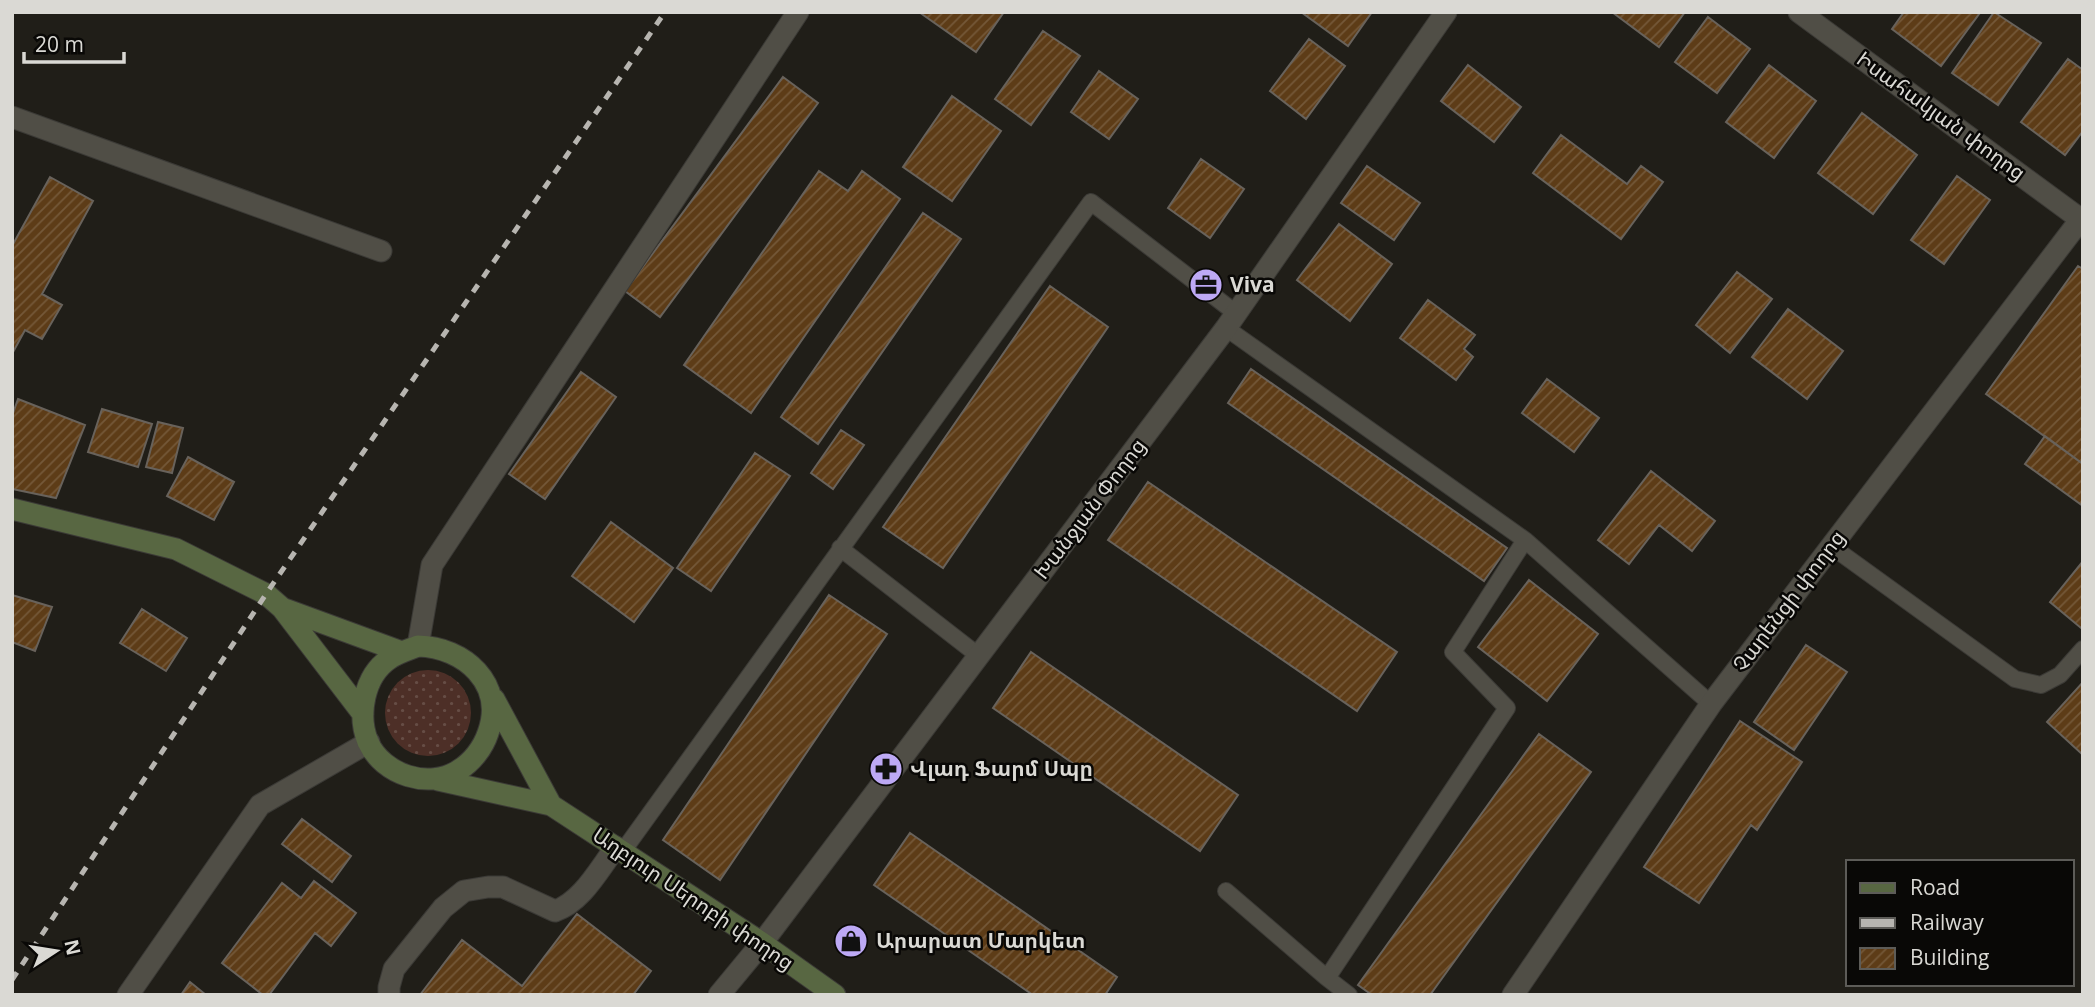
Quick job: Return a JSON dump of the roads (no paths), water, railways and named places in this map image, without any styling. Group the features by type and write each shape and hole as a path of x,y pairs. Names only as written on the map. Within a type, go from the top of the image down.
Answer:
{"main road":[{"path":"12,509 176,549 266,594 282,608 363,714"},
{"path":"282,608 410,649"},
{"path":"436,646 466,659 480,674 551,805 438,780 418,779 397,771 380,758 369,742 363,714 366,692 379,668 389,659 410,649 436,646"},
{"path":"438,780 462,768 482,748 492,722 490,692"},
{"name":"Աղբյուր Սերոբի փողոց","path":"551,805 762,943 835,995"}],"street":[{"path":"410,649 432,565 798,12"},
{"name":"Խանջյան Փողոց","path":"719,995 762,943 1231,321 1446,12"},
{"name":"Իսահակյան փողոց","path":"1799,12 2082,219"},
{"path":"12,117 380,251"},
{"name":"Չարենցի փողոց","path":"1513,995 1711,704 2082,219"},
{"path":"128,995 260,805 369,742"},
{"path":"389,995 394,969 443,908 464,891 503,887 555,911 567,907 620,849"}],"lane":[{"path":"620,849 1091,202 1231,321 1525,540 1711,704"},
{"path":"1327,978 1507,708 1453,652 1525,540"},
{"path":"1831,546 2015,679 2041,685 2060,675 2083,649"},
{"path":"840,548 979,656"},
{"path":"1226,891 1349,995"}],"railway":[{"path":"12,980 266,594 665,12"}],"place":[{"name":"Viva","path":"1206,285"},
{"name":"Վլադ Ֆարմ Սպը","path":"886,769"},
{"name":"Արարատ Մարկետ","path":"851,941"}]}
